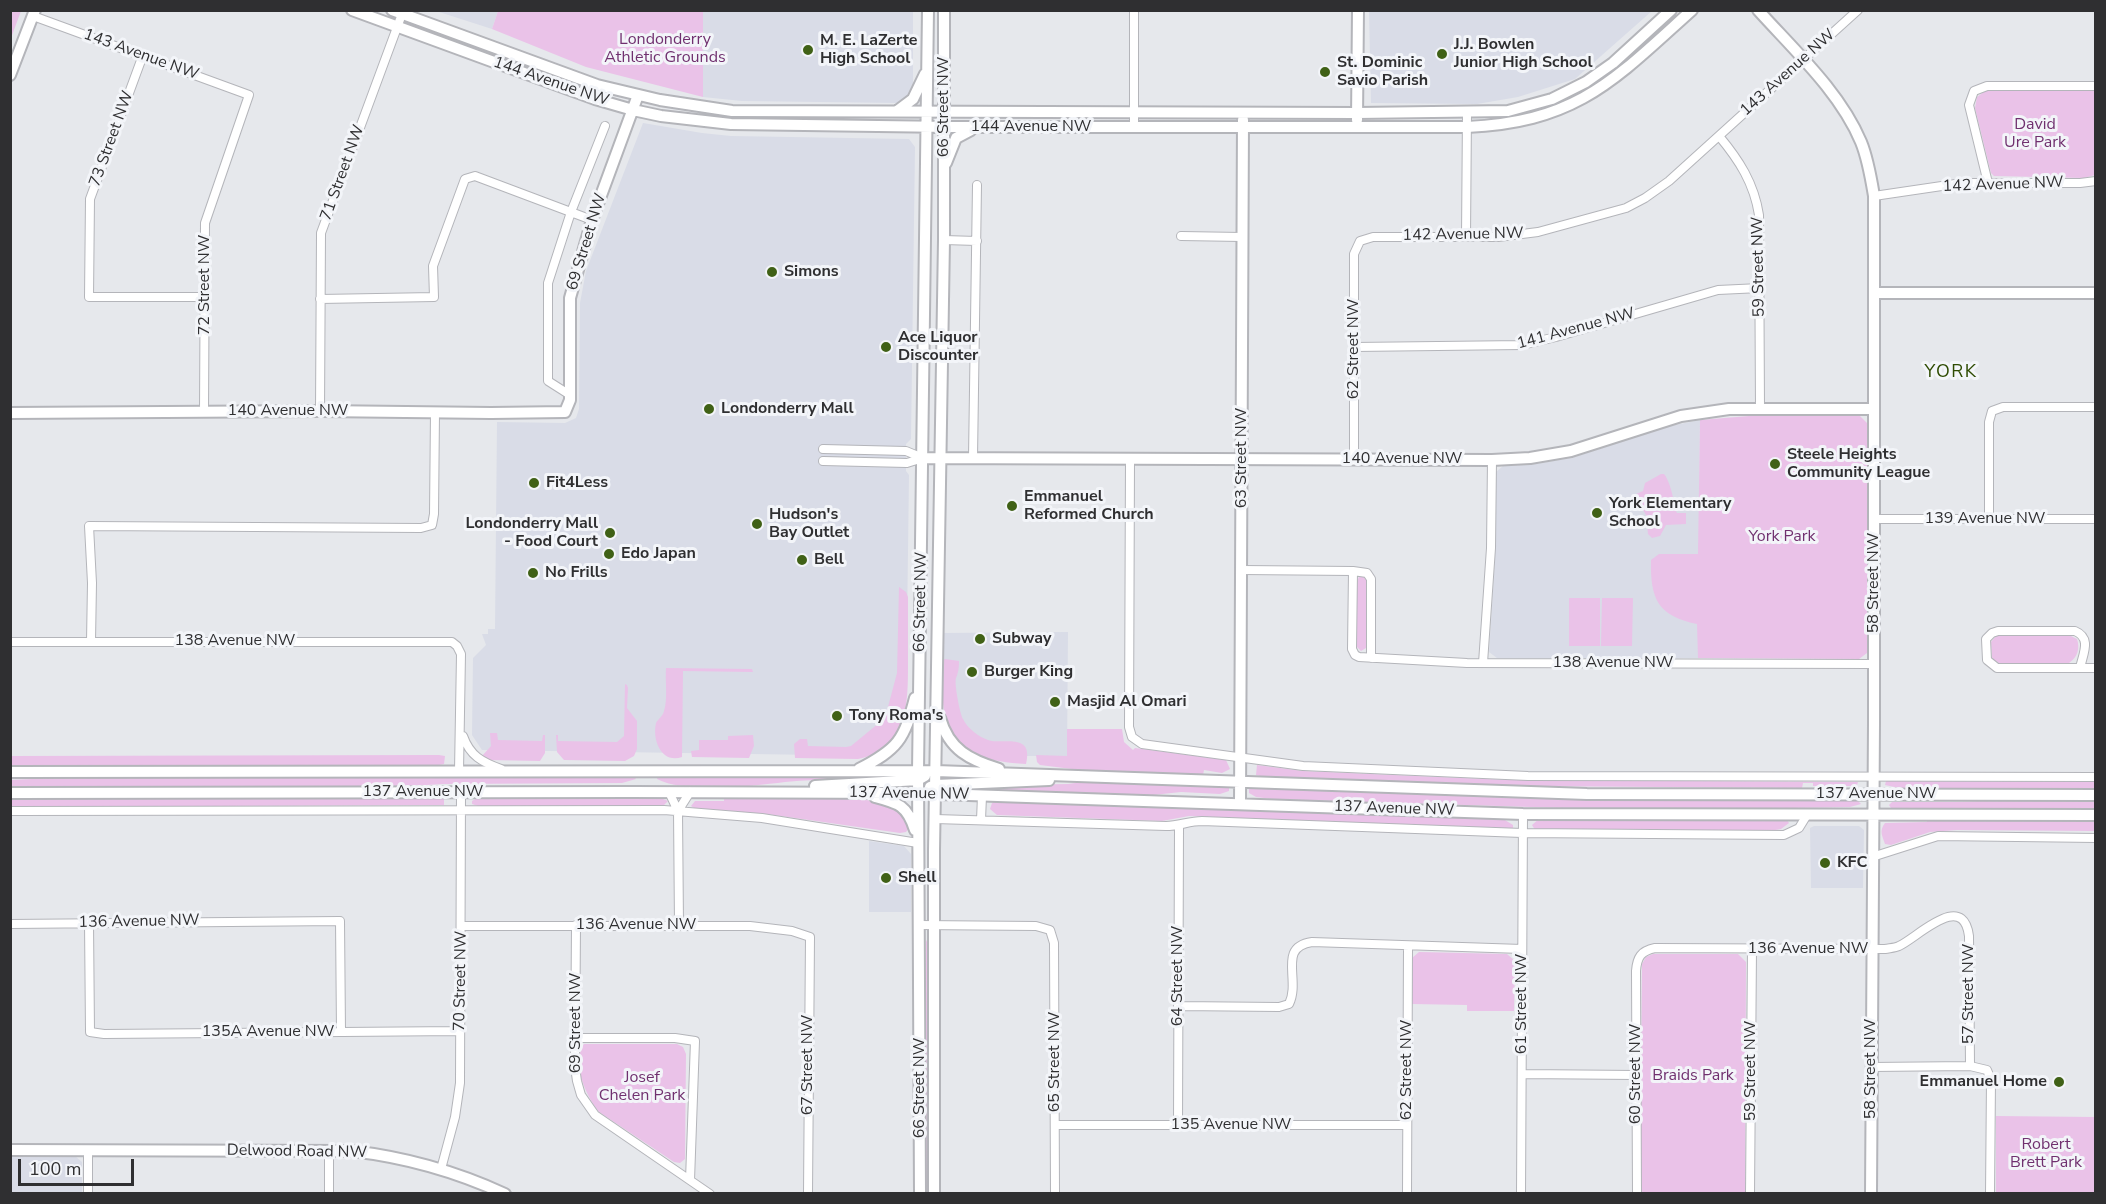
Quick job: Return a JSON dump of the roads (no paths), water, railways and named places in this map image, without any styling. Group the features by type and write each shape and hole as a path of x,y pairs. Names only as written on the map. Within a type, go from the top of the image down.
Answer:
{"street":[{"name":"144 Avenue NW","path":"352,10 595,99 633,110 686,120 731,124 927,127 1467,127 1508,124 1531,119 1581,100 1622,73 1692,10"},
{"name":"66 Street NW","path":"920,1194 918,775 927,10"},
{"name":"66 Street NW","path":"934,1194 935,790 944,240 944,10"},
{"path":"1134,10 1134,126"},
{"path":"1357,126 1358,10"},
{"name":"144 Avenue NW","path":"397,13 597,85 688,105 732,111 1357,113 1494,112 1522,108 1552,99 1574,89 1608,67 1671,10"},
{"name":"58 Street NW","path":"1758,10 1839,102 1851,122 1866,158 1874,196 1871,1194"},
{"name":"143 Avenue NW","path":"1719,136 1858,10"},
{"path":"10,75 34,13"},
{"name":"143 Avenue NW","path":"34,13 249,94"},
{"name":"71 Street NW","path":"320,411 321,233 398,27 397,13"},
{"name":"73 Street NW","path":"143,55 90,199 89,297 205,297"},
{"path":"897,111 913,99 927,69"},
{"path":"1988,183 1970,111 1972,94 1980,87 1987,86 2096,86"},
{"name":"72 Street NW","path":"204,411 205,223 249,94"},
{"name":"69 Street NW","path":"565,412 570,400 570,298 592,220 638,95"},
{"name":"63 Street NW","path":"1240,804 1243,112"},
{"path":"1467,112 1467,237"},
{"name":"69 Street NW","path":"570,395 548,381 548,283 571,212 605,126"},
{"path":"943,172 956,138 963,132 982,127"},
{"name":"142 Avenue NW","path":"1360,241 1373,237 1524,235 1563,226 1626,207 1660,188 1719,136"},
{"name":"59 Street NW","path":"1719,136 1743,167 1755,194 1760,230 1760,409"},
{"path":"320,299 434,297 432,266 465,179 475,176 592,220"},
{"name":"142 Avenue NW","path":"1874,196 1954,184 2096,181"},
{"path":"973,458 977,185"},
{"path":"1181,236 1242,237"},
{"path":"944,240 976,241"},
{"name":"62 Street NW","path":"1354,459 1354,254 1360,241"},
{"name":"141 Avenue NW","path":"1354,346 1522,345 1712,292 1726,289 1760,288"},
{"path":"1875,293 2096,293"},
{"path":"1989,519 1989,422 1992,411 2003,407 2096,407"},
{"name":"140 Avenue NW","path":"824,461 907,463 923,458 1492,460 1530,458 1571,451 1653,424 1687,415 1729,409 1874,409"},
{"path":"91,641 92,583 89,526 421,528 432,525 435,412"},
{"name":"140 Avenue NW","path":"10,413 565,412"},
{"name":"140 Avenue NW","path":"824,449 906,451 923,458"},
{"name":"137 Avenue NW","path":"1130,458 1129,727 1134,738 1146,745 1312,767 1528,776 2096,777"},
{"path":"1483,663 1491,548 1492,460"},
{"name":"139 Avenue NW","path":"1874,519 2096,519"},
{"path":"1242,570 1367,573 1371,579 1371,658"},
{"name":"138 Avenue NW","path":"1353,571 1352,646 1354,654 1359,657 1483,663 1873,664"},
{"path":"2079,668 2086,642 2083,635 2075,631 1998,631 1986,639 1987,660 1997,668 2079,668 2096,668"},
{"name":"138 Avenue NW","path":"10,642 452,642 461,654 460,729"},
{"path":"857,770 886,755 897,746 910,716 920,681"},
{"path":"936,706 947,736 964,755 1011,773"},
{"path":"459,771 460,729"},
{"name":"137 Avenue NW","path":"460,729 466,747 477,759 506,771"},
{"name":"137 Avenue NW","path":"10,772 857,770 918,775"},
{"path":"770,793 936,771"},
{"name":"137 Avenue NW","path":"936,771 1587,794 2096,795"},
{"path":"935,790 1034,782 1076,776"},
{"name":"137 Avenue NW","path":"10,793 918,793 935,790 982,796 1523,814 2096,815"},
{"name":"70 Street NW","path":"441,1169 458,1100 461,792"},
{"path":"669,792 678,811 679,925"},
{"path":"678,811 690,792"},
{"path":"858,793 895,802 903,808 911,818 918,841"},
{"path":"981,820 982,796"},
{"name":"137 Avenue NW","path":"10,811 678,811 762,818 918,841"},
{"name":"61 Street NW","path":"1521,1194 1523,814"},
{"name":"137 Avenue NW","path":"935,819 1179,826 1192,821 1202,821 1522,833 1784,835 1799,828 1807,815"},
{"name":"64 Street NW","path":"1178,1125 1179,826"},
{"path":"1872,857 1938,836 2096,838"},
{"name":"136 Avenue NW","path":"1640,954 1655,948 1872,949 1898,947 1942,918 1951,916 1966,924"},
{"name":"136 Avenue NW","path":"10,924 340,921 341,1032"},
{"name":"135A Avenue NW","path":"89,923 90,1032 104,1034 460,1031"},
{"name":"57 Street NW","path":"1966,924 1969,936 1970,1066 1987,1070 1990,1073 1990,1194"},
{"name":"69 Street NW","path":"576,925 577,1082 585,1103 595,1115 690,1180"},
{"path":"920,925 934,925"},
{"name":"65 Street NW","path":"934,925 1036,926 1050,930 1054,943 1054,1194"},
{"name":"136 Avenue NW","path":"461,926 750,926 792,931 810,937"},
{"name":"67 Street NW","path":"808,1194 810,937"},
{"path":"1178,1006 1279,1007 1289,1004 1293,992 1293,953 1296,947 1312,942 1522,949"},
{"name":"62 Street NW","path":"1407,1194 1408,946"},
{"name":"59 Street NW","path":"1750,1194 1752,949"},
{"name":"60 Street NW","path":"1637,1194 1636,962 1640,954"},
{"path":"575,1038 675,1038 695,1041 690,1180 710,1194"},
{"path":"1871,1067 1970,1066"},
{"path":"1522,1074 1636,1075"},
{"name":"135 Avenue NW","path":"1055,1125 1407,1125"},
{"name":"Delwood Road NW","path":"10,1150 329,1150 393,1157 441,1169 505,1194"},
{"path":"88,1150 88,1194"},
{"path":"329,1150 329,1194"}],"place":[{"name":"M. E. LaZerte High School","path":"808,50"},
{"name":"J.J. Bowlen Junior High School","path":"1442,54"},
{"name":"St. Dominic Savio Parish","path":"1325,72"},
{"name":"Simons","path":"772,272"},
{"name":"Ace Liquor Discounter","path":"886,347"},
{"name":"Londonderry Mall","path":"709,409"},
{"name":"Steele Heights Community League","path":"1775,464"},
{"name":"Fit4Less","path":"534,483"},
{"name":"Emmanuel Reformed Church","path":"1012,506"},
{"name":"York Elementary School","path":"1597,513"},
{"name":"Hudson's Bay Outlet","path":"757,524"},
{"name":"Londonderry Mall - Food Court","path":"610,533"},
{"name":"Edo Japan","path":"609,554"},
{"name":"Bell","path":"802,560"},
{"name":"No Frills","path":"533,573"},
{"name":"Subway","path":"980,639"},
{"name":"Burger King","path":"972,672"},
{"name":"Masjid Al Omari","path":"1055,702"},
{"name":"Tony Roma's","path":"837,716"},
{"name":"KFC","path":"1825,863"},
{"name":"Shell","path":"886,878"},
{"name":"Emmanuel Home","path":"2059,1082"}],"district":[{"name":"YORK","path":"1951,373"}],"park label":[{"name":"Londonderry Athletic Grounds","path":"665,49"},
{"name":"David Ure Park","path":"2035,134"},
{"name":"York Park","path":"1782,537"},
{"name":"Braids Park","path":"1693,1076"},
{"name":"Josef Chelen Park","path":"642,1087"},
{"name":"Robert Brett Park","path":"2046,1154"}]}
